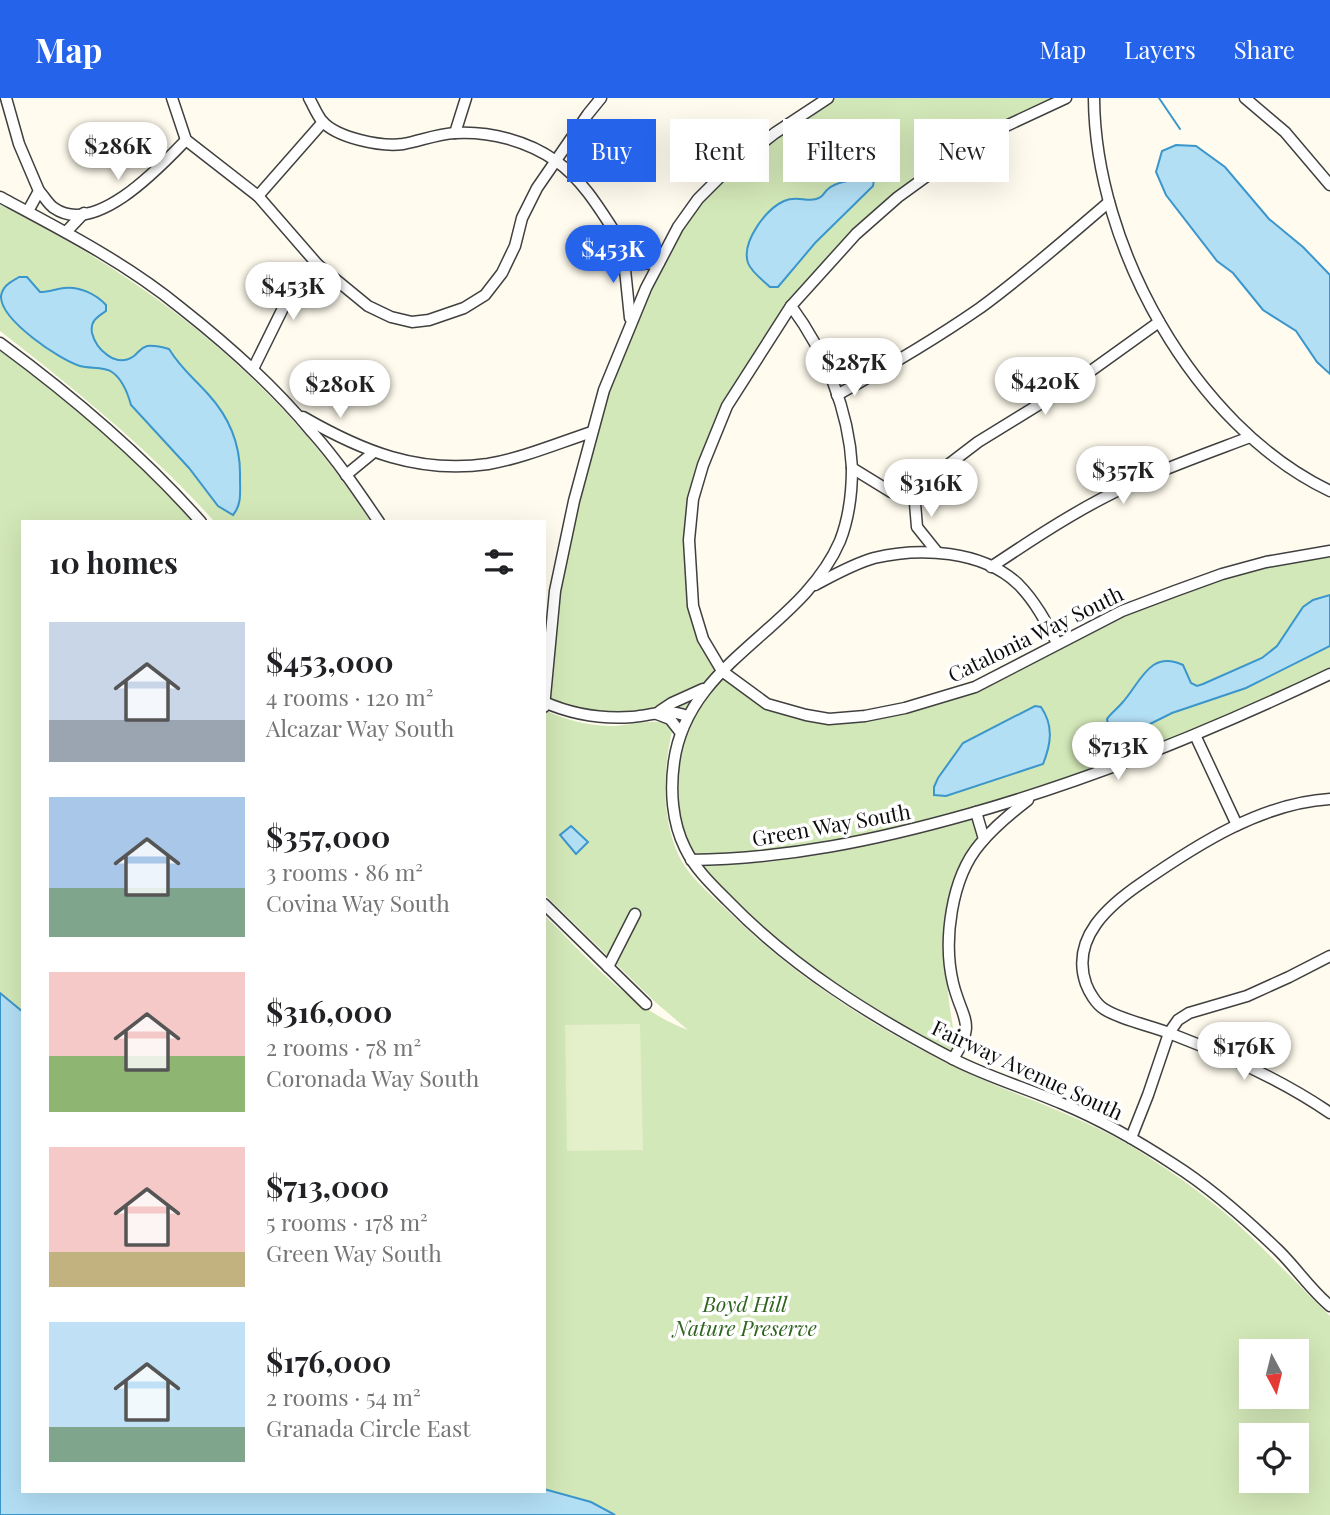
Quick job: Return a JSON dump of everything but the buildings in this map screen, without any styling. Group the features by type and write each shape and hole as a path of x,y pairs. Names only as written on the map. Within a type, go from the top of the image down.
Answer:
{"street":[{"path":"6,98 19,144 39,191 54,208 71,214 93,212 129,193 186,141"},
{"path":"172,98 186,141 258,196 318,265 368,306 391,317 412,322 429,320 464,308 485,295 502,273 515,246 530,202 587,114 601,98"},
{"path":"309,98 323,122 350,137 377,144 401,144 455,133 484,134 510,139 556,161 583,188 632,258 640,264 659,263"},
{"path":"455,133 466,98"},
{"path":"546,693 555,591 574,501 604,390 631,322 678,226 698,199 775,133 828,98"},
{"path":"722,671 704,639 693,606 689,540 693,499 703,465 727,406 791,306 856,234 898,197 992,133 1066,98"},
{"path":"1094,98 1096,139 1109,202 1159,322 1197,380 1223,411 1250,437 1289,467 1330,491"},
{"path":"1245,98 1285,132 1330,185"},
{"path":"258,196 323,122"},
{"path":"28,211 39,191"},
{"path":"0,197 104,254 180,307 253,369 294,411 346,475 378,520"},
{"path":"837,395 899,360 979,308 1046,257 1109,202"},
{"path":"66,232 84,213"},
{"path":"623,246 631,322"},
{"path":"253,369 289,296 318,265"},
{"path":"791,306 808,330 837,395 848,431 852,468 847,518 839,542 811,587"},
{"path":"852,468 891,492 914,491 978,442 1073,383 1159,322"},
{"path":"0,343 48,379 135,453 199,520"},
{"path":"294,411 374,452 399,461 427,465 489,464 592,432"},
{"path":"991,567 1048,529 1103,498 1178,464 1250,437"},
{"path":"346,475 374,452"},
{"path":"914,491 917,527 937,552"},
{"name":"Catalonia Way South","path":"722,671 767,704 828,719 865,716 940,699 985,682 1122,611 1222,574 1266,562 1330,551"},
{"path":"811,587 873,559 911,552 937,552 967,558 1005,573 1029,595 1057,643"},
{"name":"Fairway Avenue South","path":"811,587 722,671 706,688 687,716 674,762 673,803 683,846 691,860 750,923 844,996 953,1059 1065,1105 1131,1138 1176,1166 1249,1223 1330,1307"},
{"name":"Green Way South","path":"691,860 758,858 854,843 1032,796 1195,735 1330,674"},
{"path":"656,712 706,688"},
{"path":"546,704 616,718 670,711 687,716"},
{"path":"656,712 670,719 681,733"},
{"path":"1195,735 1237,825"},
{"name":"Green Way South","path":"953,1059 968,1030 953,983 947,940 953,906 964,872 978,845 1032,796"},
{"path":"1330,799 1301,802 1237,825 1187,852 1124,894 1104,914 1083,947 1083,973 1089,991 1103,1009 1169,1033 1258,1072 1330,1113"},
{"path":"975,812 984,839"},
{"path":"546,906 646,1004"},
{"path":"608,967 635,914"},
{"path":"1131,1138 1169,1033 1178,1020 1189,1013 1247,996 1330,956"}],"green space":[{"path":"835,98 1057,98 1009,126 1009,119 914,119 914,182 894,194 829,255 731,392 685,534 689,606 717,670 698,692 684,717 583,709 550,700 559,592 577,503 608,392 649,290 681,229 700,202 720,182 769,182 769,143 783,133 783,182 900,182 900,119 804,119"},
{"path":"0,205 108,265 207,338 295,423 334,470 369,520 213,520 111,422 0,331"},
{"path":"0,351 101,432 193,520 21,520 21,1010 0,993"},
{"path":"1330,555 1330,669 1195,730 1057,784 915,826 843,841 761,854 696,858 685,835 678,812 678,763 693,717 722,677 761,705 805,719 909,712 983,688 1104,623 1223,578 1267,566"},
{"name":"Boyd Hill Nature Preserve","path":"546,711 568,719 610,726 642,722 671,725 665,794 669,826 679,856 696,880 758,939 786,963 846,1006 910,1044 974,1076 1091,1125 1156,1162 1232,1219 1330,1316 1330,1515 615,1515 591,1502 546,1490 546,917 628,995 667,1021 688,1030 654,1001 546,896"},
{"path":"973,817 980,837 949,905 943,940 956,1047 952,1054 850,995 785,949 727,896 702,866 770,862 855,847"},
{"path":"640,1024 643,1150 567,1151 565,1025"}],"water":[{"path":"1176,145 1196,146 1225,167 1269,219 1303,247 1330,275 1330,374 1317,362 1296,331 1263,310 1233,273 1217,261 1166,195 1156,172 1162,151"},
{"path":"874,182 873,186 815,243 778,287 770,287 748,263 748,246 757,227 770,211 784,201 818,198 837,184"},
{"path":"19,277 27,277 40,292 75,288 102,301 106,305 106,311 93,322 92,333 102,351 114,359 127,359 147,346 169,349 216,403 233,433 239,455 240,488 239,502 233,515 218,506 189,468 131,405 116,375 105,369 80,366 59,356 33,338 10,316 3,306 1,296 5,286"},
{"path":"1330,595 1330,646 1246,688 1172,713 1146,726 1115,733 1109,730 1107,719 1154,665 1171,661 1183,665 1191,683 1197,686 1203,684 1262,658 1277,646 1303,607 1313,600"},
{"path":"1035,706 1041,707 1049,728 1048,749 1043,764 946,796 934,795 938,778 963,743"},
{"path":"571,826 588,842 576,854 560,835"},
{"path":"0,993 21,1010 21,1493 546,1493 546,1490 591,1502 615,1515 0,1515"}],"waterway":[{"path":"1159,98 1180,129"}]}
